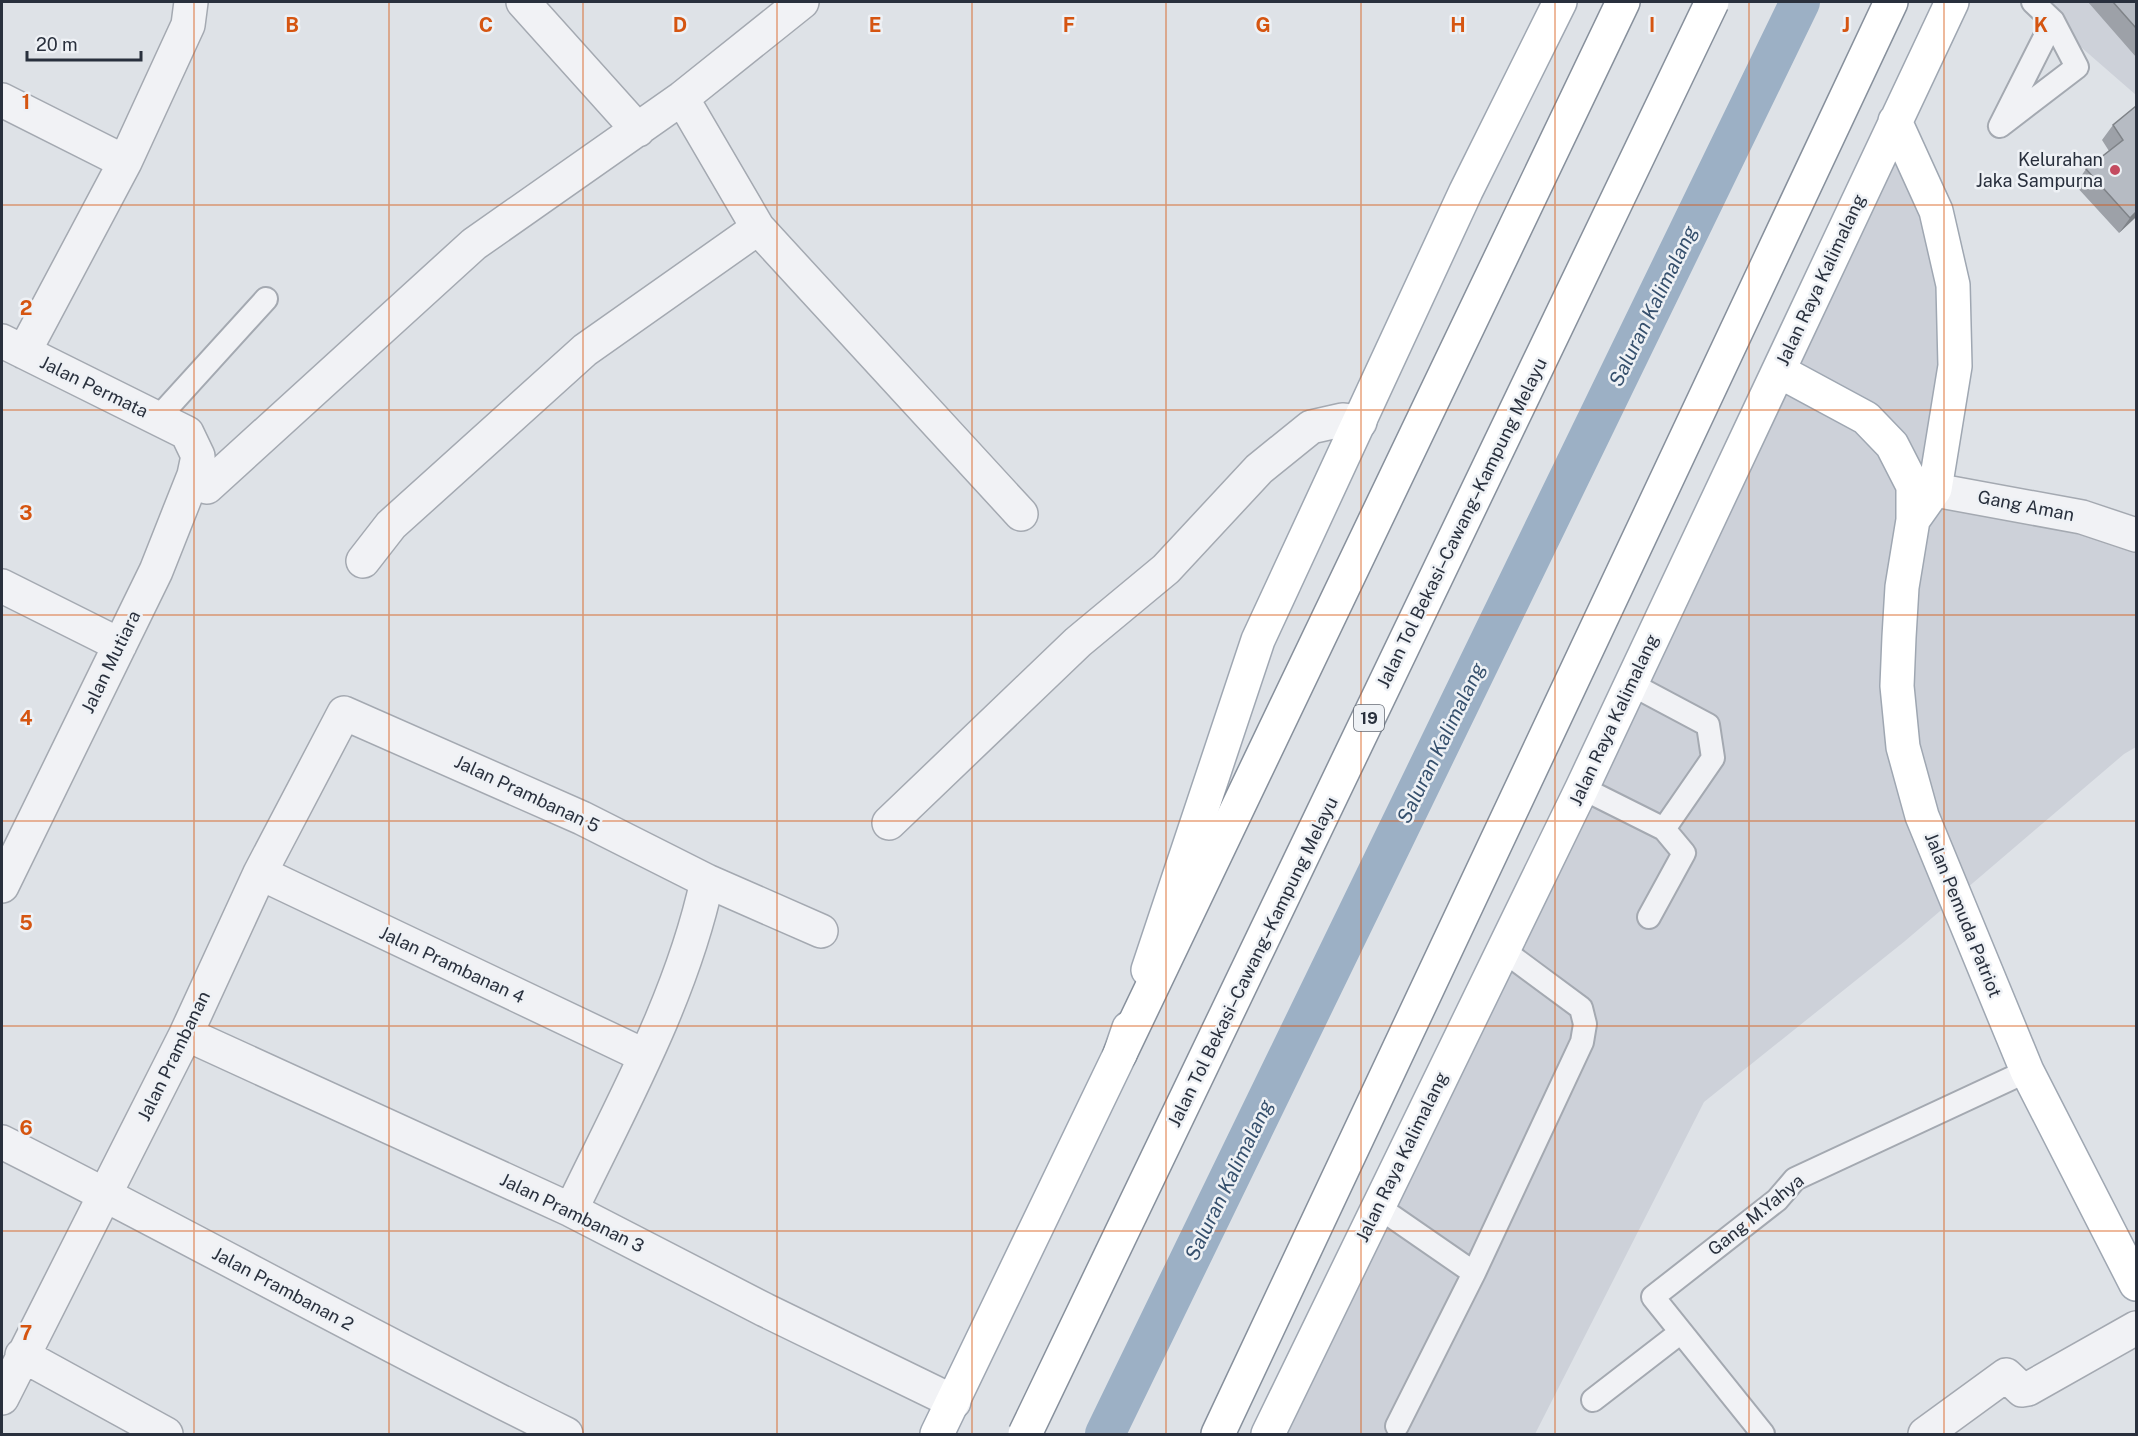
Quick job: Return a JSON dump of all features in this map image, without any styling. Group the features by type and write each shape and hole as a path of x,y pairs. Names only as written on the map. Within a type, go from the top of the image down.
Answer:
{"main road":[{"path":"1120,1054 1258,640 1466,191 1560,2"},
{"path":"937,1434 1623,2"},
{"name":"Jalan Tol Bekasi–Cawang–Kampung Melayu","path":"1025,1434 1712,2"},
{"path":"1218,1434 1891,2"},
{"name":"Jalan Raya Kalimalang","path":"1268,1434 1582,789 1952,2"},
{"name":"Jalan Pemuda Patriot","path":"1895,121 1936,211 1953,285 1954,366 1924,487 1913,520 1902,587 1897,686 1903,747 1922,816 2027,1071 2136,1284"},
{"name":"Jalan Pemuda Patriot","path":"1779,371 1866,418 1892,445 1924,487"}],"street":[{"path":"13,347 125,162 188,26 191,2"},
{"path":"523,2 638,130"},
{"path":"207,487 474,244 682,98 802,2"},
{"path":"682,98 758,228 1021,514"},
{"path":"2,100 125,162"},
{"path":"363,561 391,525 585,350 758,228"},
{"name":"Jalan Permata","path":"13,347 187,433"},
{"path":"889,823 1078,642 1166,569 1259,469 1311,427 1342,420 1360,422"},
{"name":"Jalan Mutiara","path":"2,886 156,571 194,475 198,456 187,433"},
{"name":"Gang Aman","path":"1924,487 2082,517 2136,535"},
{"path":"2,586 120,645"},
{"name":"Jalan Prambanan","path":"2,1398 186,1034 260,873 345,713"},
{"name":"Jalan Prambanan 5","path":"345,713 582,818 707,881 821,931"},
{"name":"Jalan Prambanan 4","path":"260,873 645,1056"},
{"path":"571,1210 645,1056 696,932 707,881"},
{"name":"Jalan Prambanan 3","path":"186,1034 571,1210 765,1310 954,1402"},
{"name":"Jalan Prambanan 2","path":"2,1142 105,1194 409,1357 566,1434"},
{"path":"1925,1434 2006,1375 2022,1390 2028,1389 2136,1328"},
{"path":"22,1355 166,1434"}],"lane":[{"path":"2033,2 2053,21"},
{"path":"157,419 267,299"},
{"path":"1631,684 1708,725 1713,758 1664,829"},
{"path":"1582,789 1664,829 1684,853 1649,916"},
{"path":"1397,1426 1474,1272 1582,1042 1585,1024 1581,1008 1504,951"},
{"name":"Gang M.Yahya","path":"1763,1434 1653,1297 1777,1200 1795,1179 2027,1071"},
{"path":"1377,1206 1474,1272"},
{"path":"1593,1400 1681,1332"}],"shaded area":[{"path":"2029,2 2136,2 2136,95"},
{"path":"1895,121 1953,285 1936,488 2136,535 2136,747 2124,754 1905,941 1704,1102 1535,1434 1268,1434"}],"building":[{"path":"2113,2 2136,2 2136,28"},
{"name":"Kelurahan Jaka Sampurna","path":"2136,106 2136,212 2130,218 2086,169 2123,140 2113,125"}],"waterway":[{"name":"Saluran Kalimalang","path":"1105,1434 1800,2"}],"place":[{"name":"Kelurahan Jaka Sampurna","path":"2115,170"}]}
